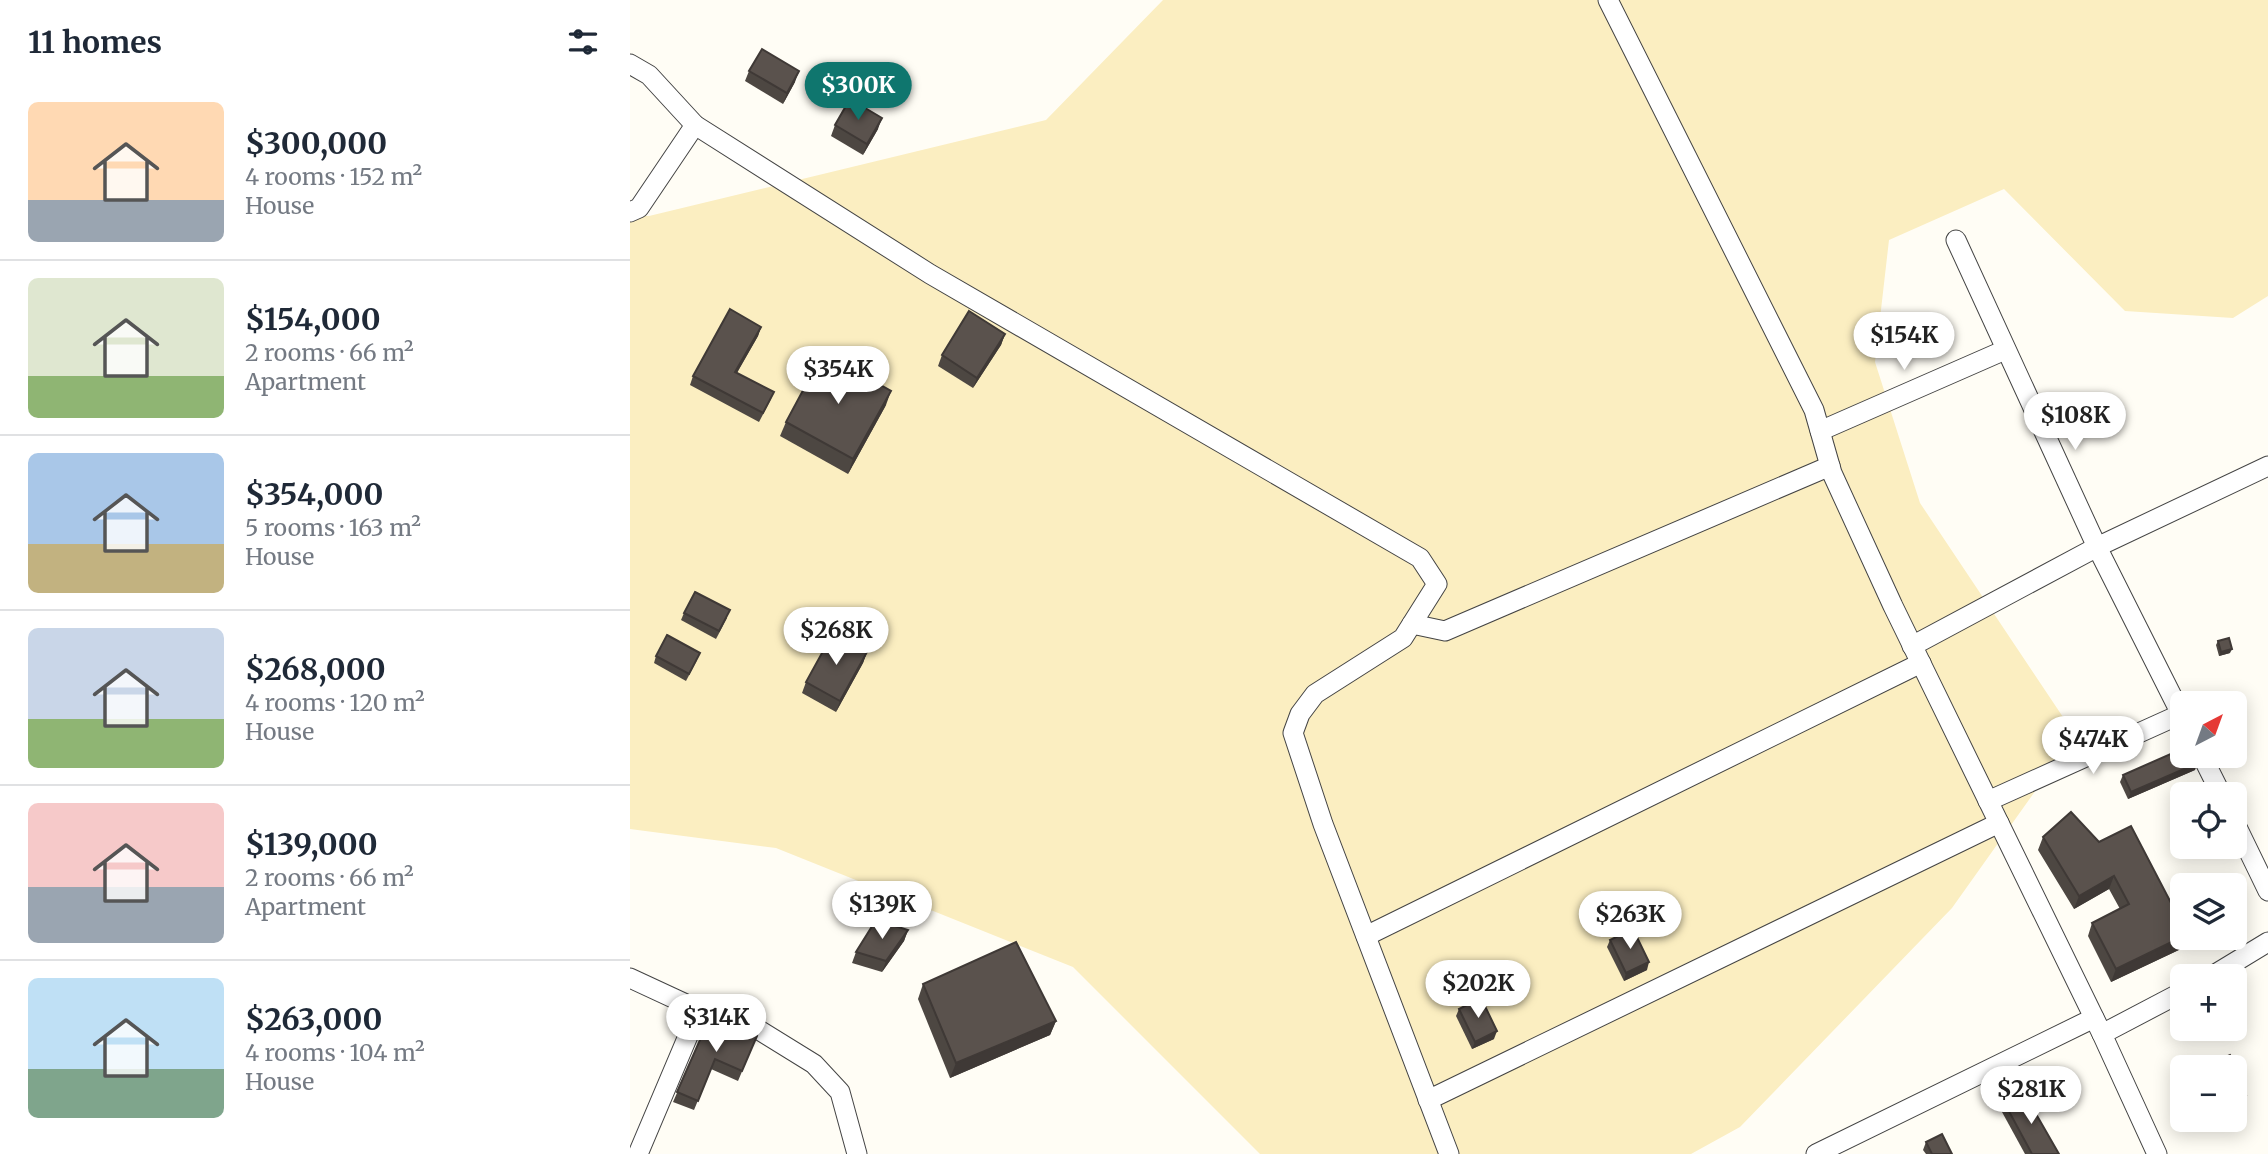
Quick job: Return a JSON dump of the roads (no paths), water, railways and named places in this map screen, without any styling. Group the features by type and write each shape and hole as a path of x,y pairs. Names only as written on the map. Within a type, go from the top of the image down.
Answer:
{"street":[{"path":"1608,0 1814,410 1830,466 1917,655 2098,1026 2157,1154"},
{"path":"630,64 649,75 695,125 930,274 1420,558 1437,584 1403,638 1315,694 1300,714 1293,733 1323,824 1449,1154"},
{"path":"630,212 639,208 695,125"},
{"path":"1956,240 2097,547 2170,691"},
{"path":"1820,431 2005,350"},
{"path":"1412,624 1445,631 1830,466"},
{"path":"1366,936 1917,655 2097,547 2268,466"},
{"path":"1988,802 2170,720"},
{"path":"1428,1100 1999,823"},
{"path":"2247,848 2268,891"},
{"path":"2232,964 2268,942"},
{"path":"630,978 699,1010 751,1025 814,1064 840,1092 857,1154"},
{"path":"1816,1154 2098,1026 2170,997"},
{"path":"638,1154 699,1010"}]}
